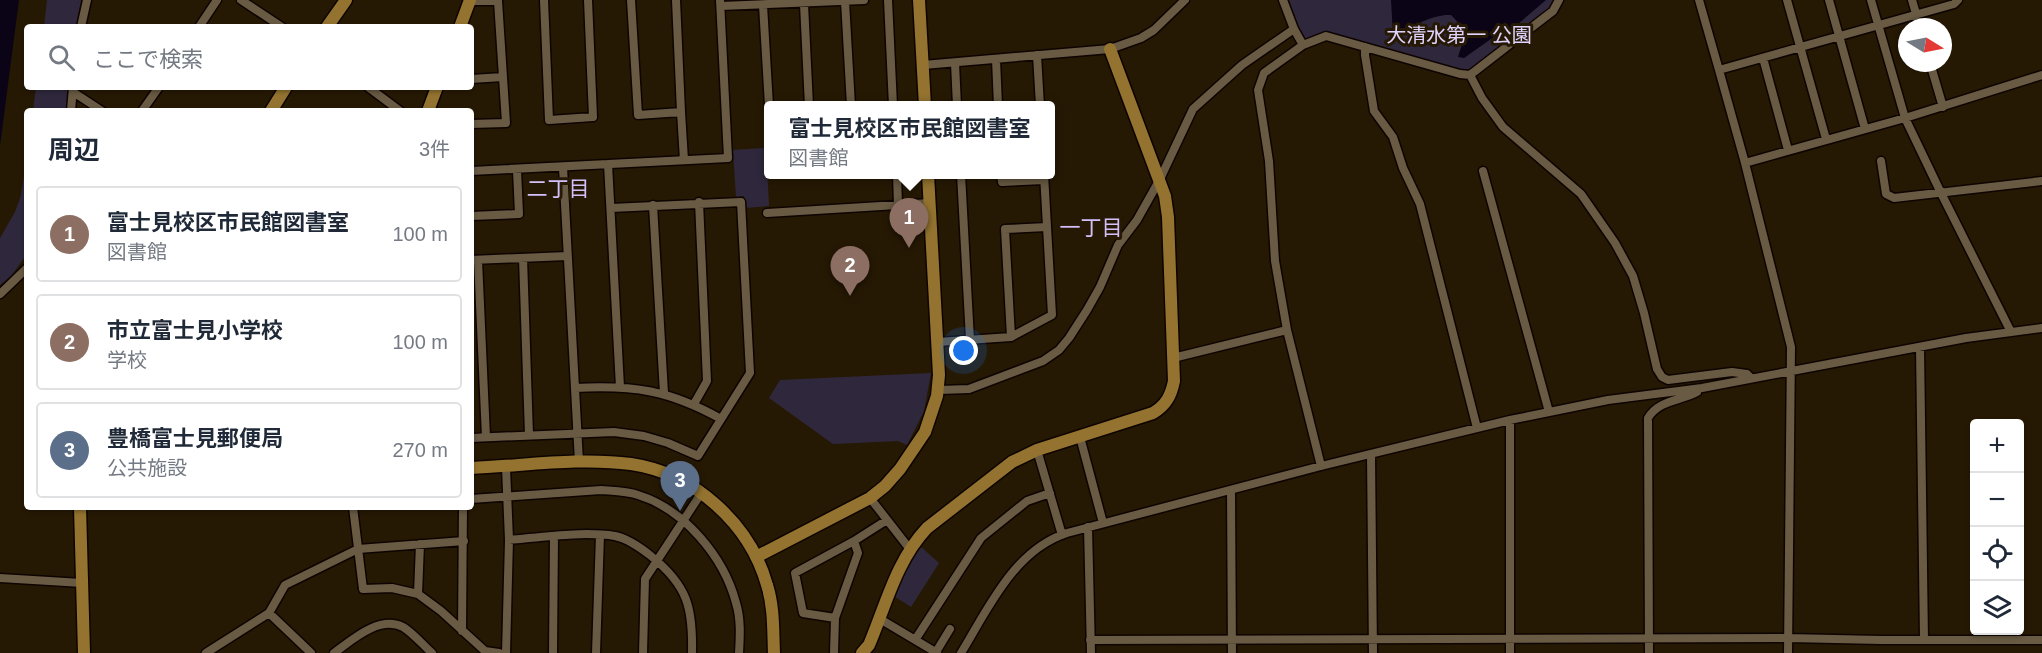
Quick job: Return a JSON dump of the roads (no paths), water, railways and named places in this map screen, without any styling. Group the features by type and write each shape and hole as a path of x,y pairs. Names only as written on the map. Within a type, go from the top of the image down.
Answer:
{"street":[{"path":"82,24 87,0"},
{"path":"201,24 218,0"},
{"path":"241,0 277,24"},
{"path":"329,24 346,0"},
{"path":"544,0 549,120 593,117 588,0"},
{"path":"631,0 638,115 681,112"},
{"path":"676,0 684,160"},
{"path":"474,171 728,158 721,3 763,5 864,0"},
{"path":"888,0 893,101"},
{"path":"919,0 925,101"},
{"path":"1283,0 1303,45"},
{"path":"1322,466 1287,330 1275,261 1269,161 1258,90 1264,73 1303,45 1326,36 1470,75 1553,10 1558,0"},
{"path":"1699,0 1745,163 1791,347 1788,653"},
{"path":"1787,0 1826,139"},
{"path":"1829,0 1865,129"},
{"path":"1871,0 1905,118 2012,332"},
{"path":"1912,0 1917,18"},
{"path":"1719,70 1878,27 1954,4 1958,0"},
{"path":"461,24 470,1 498,1 506,123 474,124"},
{"path":"923,65 1110,49 1134,41 1154,30 1181,1"},
{"path":"845,2 851,101"},
{"path":"804,4 810,101"},
{"path":"763,5 769,101"},
{"path":"939,390 969,389 1043,361 1059,350 1069,339 1100,287 1118,245 1137,220 1160,179 1193,109 1242,65 1294,29"},
{"path":"1365,47 1374,111 1393,137 1403,168 1420,204 1477,428"},
{"path":"869,650 899,567 909,548 927,528 999,470 1037,450 1153,413 1161,408 1172,391 1174,381 1168,217 1165,196 1110,49"},
{"path":"1037,55 1040,101"},
{"path":"1763,58 1788,150"},
{"path":"996,59 998,101"},
{"path":"955,63 957,101"},
{"path":"1932,72 1942,107"},
{"path":"1470,75 1482,98 1503,127 1581,194 1615,243 1632,276 1644,312 1657,369 1662,377 1668,380 1732,372 1747,374 1751,378"},
{"path":"1745,163 1905,118 2042,75"},
{"path":"474,79 503,77"},
{"path":"71,108 73,90"},
{"path":"73,90 98,108"},
{"path":"144,108 157,90"},
{"path":"273,108 284,90"},
{"path":"372,90 396,108"},
{"path":"429,108 436,90"},
{"path":"1881,161 1885,189 1890,197 1894,198 2042,181"},
{"path":"608,164 620,387"},
{"path":"563,167 579,462"},
{"path":"474,216 519,214 517,170"},
{"path":"1483,171 1549,412"},
{"path":"897,179 898,205"},
{"path":"756,557 870,498 900,469 914,451 930,420 939,390 928,179"},
{"path":"961,179 970,340"},
{"path":"1002,179 1002,182 1027,179"},
{"path":"938,342 1011,337 1052,315 1044,179"},
{"path":"474,438 614,432 644,436 698,456 750,374 741,202 699,202 611,208"},
{"path":"694,404 707,381 699,202"},
{"path":"767,213 930,203"},
{"path":"653,205 663,393"},
{"path":"1011,337 1005,229 1047,227"},
{"path":"486,437 474,260 567,256"},
{"path":"523,258 529,435"},
{"path":"0,294 24,271"},
{"path":"961,653 998,592 1017,567 1040,546 1062,535 1088,527 1510,420 1608,400 1702,388 1791,372 1966,338 2042,328"},
{"path":"1173,358 1287,330"},
{"path":"1920,347 1923,639"},
{"path":"575,388 620,387 663,393 694,404 721,419"},
{"path":"1650,653 1648,418 1652,410 1660,405 1693,394 1702,388"},
{"path":"1510,420 1510,653"},
{"path":"1080,437 1103,523"},
{"path":"1037,450 1062,535"},
{"path":"1371,454 1372,653"},
{"path":"474,468 579,462 634,464 657,471 702,492 732,521 756,557 770,596 774,653"},
{"path":"506,467 509,540 506,653"},
{"path":"1232,490 1232,653"},
{"path":"474,499 618,491 639,495 660,506 701,538 724,570 737,604 740,622 739,653"},
{"path":"643,653 645,579 702,492"},
{"path":"915,640 981,538 1027,501 1050,493"},
{"path":"870,498 909,548"},
{"path":"80,510 84,653"},
{"path":"353,510 363,589 392,588 418,594 441,611 485,651 499,653"},
{"path":"462,631 463,510"},
{"path":"835,618 803,614 795,573 854,542 887,520"},
{"path":"1088,527 1091,653"},
{"path":"509,540 600,535 618,537 633,543 657,561 679,583 687,601 692,624 692,653"},
{"path":"596,653 600,535"},
{"path":"553,653 554,536"},
{"path":"211,652 269,613 285,585 358,549 464,541"},
{"path":"834,653 835,618 858,553 854,542"},
{"path":"418,594 420,544"},
{"path":"0,578 82,584"},
{"path":"269,613 311,653"},
{"path":"880,619 936,653 950,629"},
{"path":"334,653 368,630 380,625 403,627 432,653"},
{"path":"1090,640 1788,638 2042,640"}],"place":[{"name":"富士見校区市民館図書室","path":"909,248"},
{"name":"市立富士見小学校","path":"850,296"},
{"name":"豊橋富士見郵便局","path":"680,511"}],"district":[{"name":"二丁目","path":"558,188"},
{"name":"一丁目","path":"1091,227"}],"park label":[{"name":"大清水第一 公園","path":"1459,35"}]}
